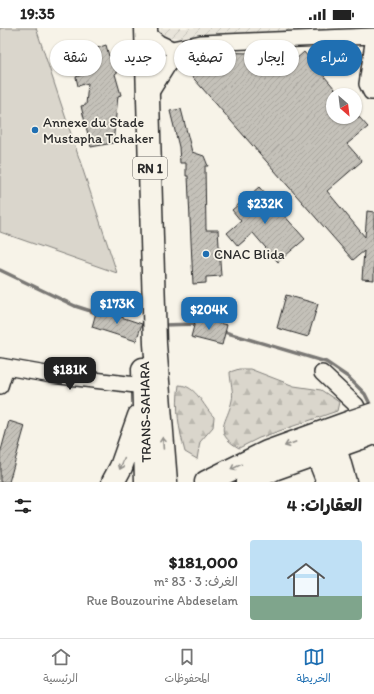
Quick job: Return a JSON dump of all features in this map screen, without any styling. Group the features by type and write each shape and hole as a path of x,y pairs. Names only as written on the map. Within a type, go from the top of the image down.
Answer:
{"highway":[{"name":"RN 1","path":"141,29 148,98 147,308"},
{"name":"RN 1","path":"141,29 147,308 149,343 166,482"},
{"name":"TRANS-SAHARA","path":"146,482 144,394 149,343"},
{"path":"113,482 121,467 144,394"},
{"path":"206,482 271,460 366,433 374,414"},
{"path":"324,445 328,482"},
{"path":"324,445 345,482"},
{"path":"247,482 271,460"},
{"path":"271,460 311,475 322,482"}],"street":[{"path":"141,29 159,43 174,49"},
{"path":"236,42 374,36 367,84 371,92 374,92"},
{"path":"148,98 174,56"},
{"path":"0,386 3,366 144,394"},
{"path":"322,372 356,405 366,433"}],"shaded area":[{"path":"160,28 374,28 374,30 188,39 161,36"}],"green space":[{"name":"Annexe du Stade Mustapha Tchaker","path":"0,28 36,28 50,70 50,76 52,76 117,273 0,232"},
{"path":"239,369 250,369 294,386 321,390 339,402 337,411 259,438 239,448 230,442 223,432 232,397 230,372"},
{"path":"179,385 185,386 195,392 214,417 213,427 200,442 197,459 185,452 179,427 177,402"}],"building":[{"path":"106,45 110,56 110,76 116,76 121,95 118,96 113,143 91,147 81,106 86,105 88,83 78,86 76,77 102,76 102,46"},
{"path":"304,52 307,56 307,76 324,76 334,88 326,88 326,124 362,124 362,120 368,127 347,144 362,161 327,191 365,237 367,211 374,212 374,280 362,279 364,251 353,260 192,76 236,76 236,53 244,53 244,76 299,76 299,56"},
{"path":"181,109 192,152 204,156 208,166 205,166 206,230 218,230 221,276 206,277 206,283 193,284 188,176 186,176 186,163 180,163 179,147 170,111"},
{"path":"259,187 305,239 278,262 253,233 238,246 227,233 241,221 232,210"},
{"path":"286,295 318,304 308,337 277,328"},
{"path":"97,309 142,324 136,341 92,327"},
{"path":"196,318 227,325 222,345 191,337"},
{"path":"9,421 25,426 9,482 0,482 0,454"}],"waterway":[{"path":"0,270 75,306 100,314"},
{"path":"162,325 198,324"},
{"path":"221,331 326,362 348,377 365,394 372,408"}],"place":[{"name":"Annexe du Stade Mustapha Tchaker","path":"35,130"},
{"name":"CNAC Blida","path":"206,254"}]}
